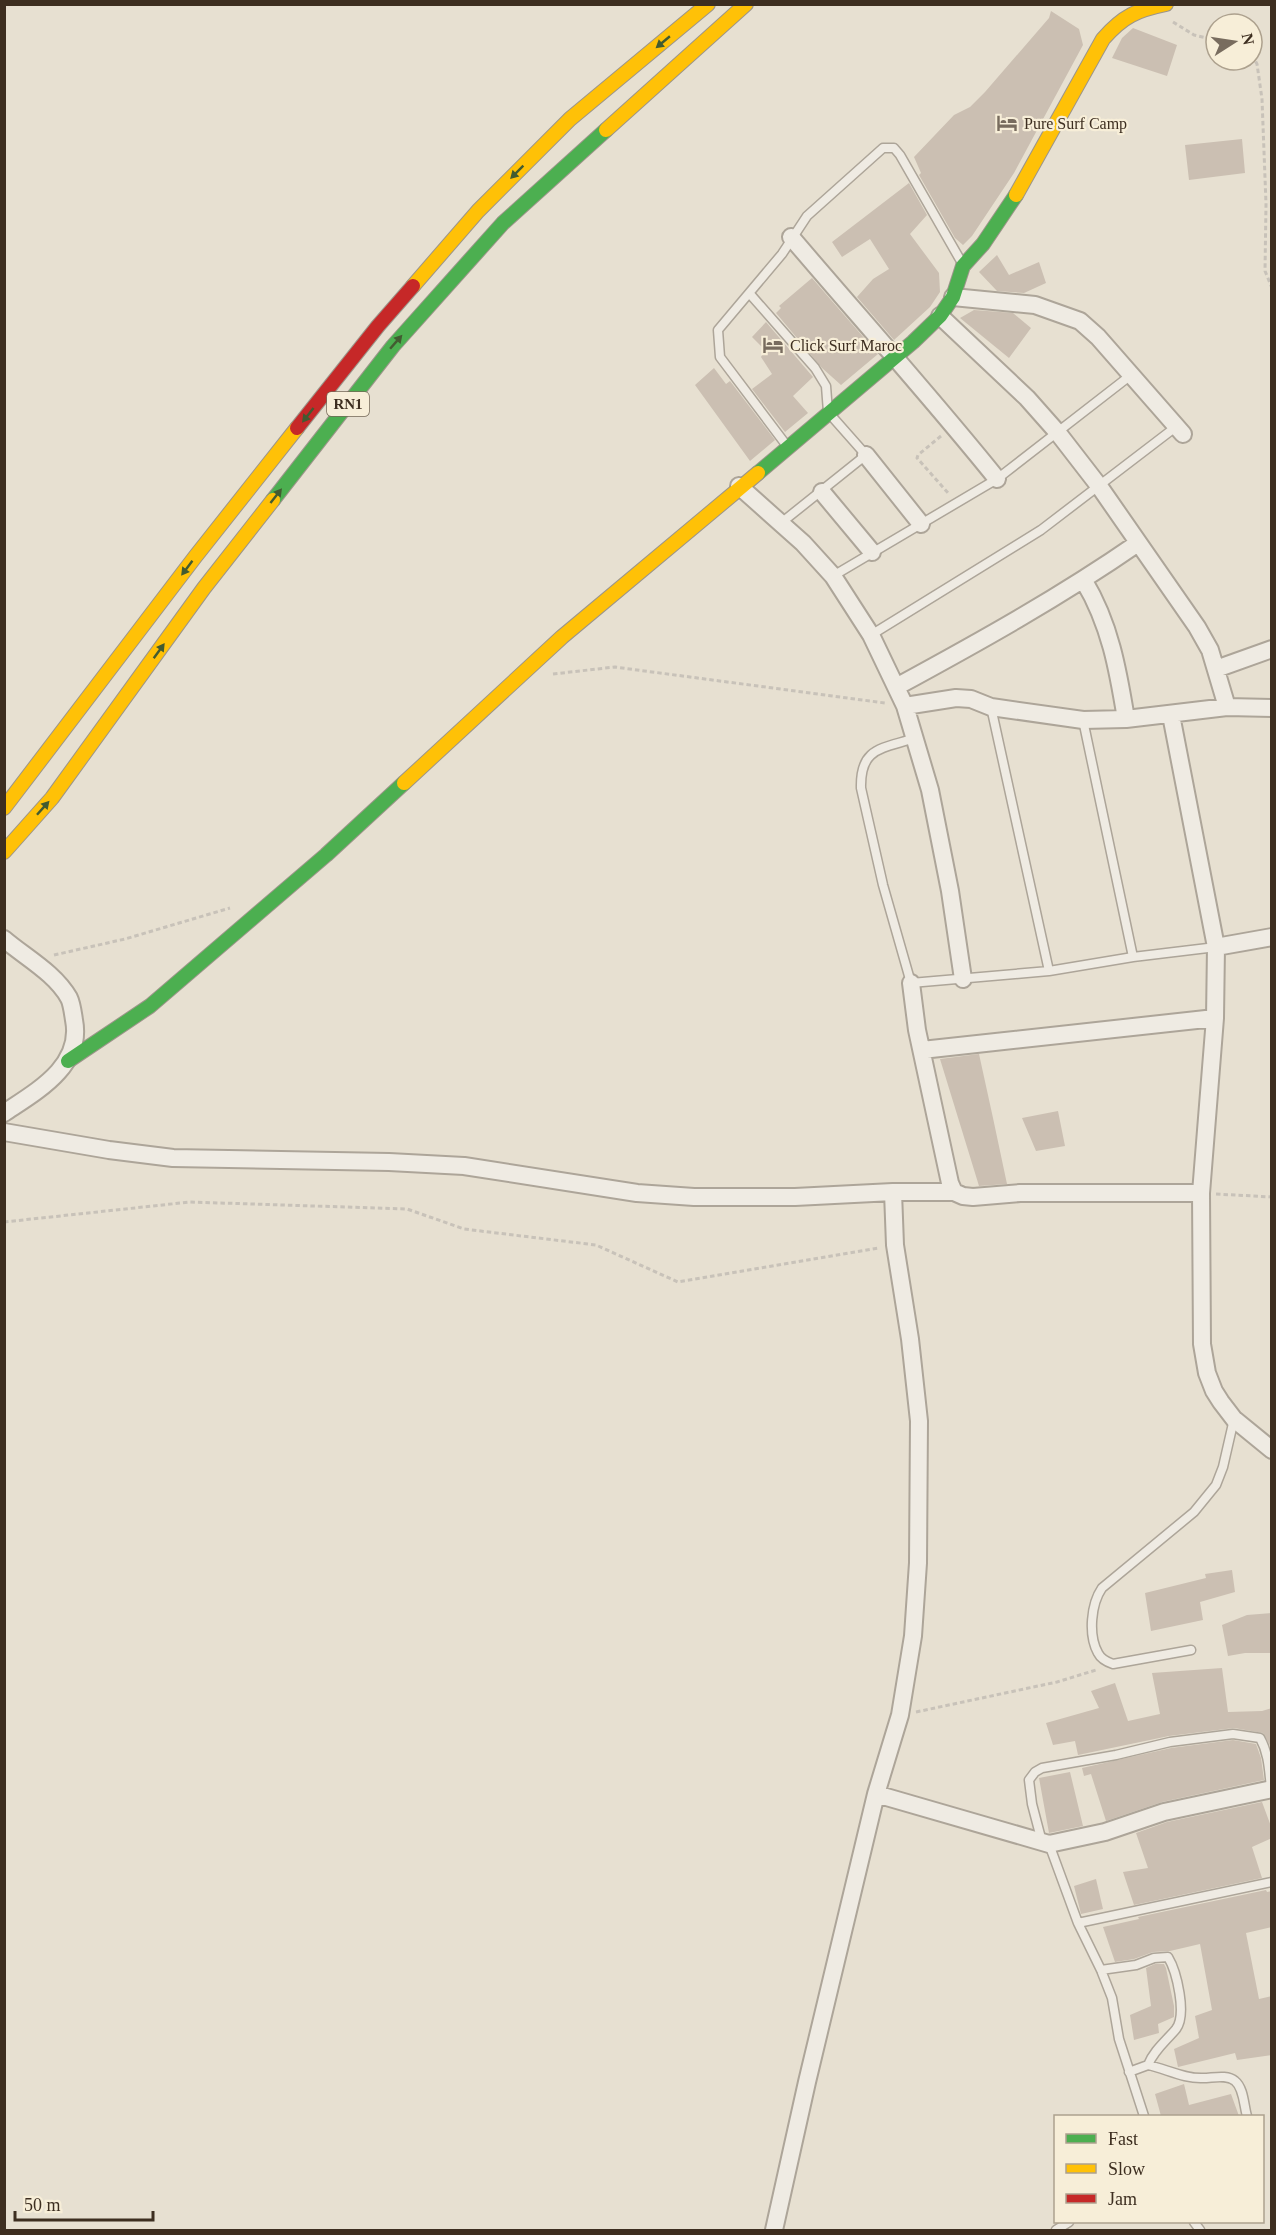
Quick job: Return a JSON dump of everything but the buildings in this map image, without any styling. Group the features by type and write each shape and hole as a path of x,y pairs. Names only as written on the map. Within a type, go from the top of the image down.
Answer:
{"main road":[{"name":"RN1","path":"4,808 195,557 300,424 378,326 478,211 570,119 708,4"},
{"name":"RN1","path":"4,852 52,798 204,588 393,346 503,223 746,4"},
{"path":"68,1061 150,1006 309,871 562,636 940,316 953,297 963,266 982,244 1026,180 1103,39 1115,24 1132,12 1159,6"}],"street":[{"path":"791,237 954,426 997,480"},
{"path":"953,297 1035,305 1080,321 1098,337 1180,430"},
{"path":"940,316 1027,398 1100,486 1197,627 1210,650 1227,707"},
{"path":"867,455 921,524"},
{"path":"739,486 803,543 833,576 871,635 905,706 930,790 950,891 963,978"},
{"path":"822,492 872,552"},
{"path":"896,687 998,632 1084,581 1138,543"},
{"path":"1084,581 1094,597 1106,627 1116,660 1126,719"},
{"path":"1216,669 1272,649"},
{"path":"905,706 956,698 971,699 991,707 1083,720 1171,715 1227,707 1272,708"},
{"path":"1171,715 1216,947 1215,1018 1202,1193 1202,1344 1207,1373 1214,1391 1234,1419 1272,1450"},
{"path":"1216,947 1272,937"},
{"path":"4,939 54,980 70,999 75,1024 75,1042 68,1061 44,1086 4,1113"},
{"path":"911,983 912,1001 942,1149 954,1192"},
{"path":"922,1050 1215,1018"},
{"path":"4,1132 109,1150 173,1158 389,1162 464,1166 637,1194 694,1197 795,1197 893,1192 954,1192 973,1197 1020,1193 1202,1193"},
{"path":"776,2229 807,2082 876,1794 900,1715 914,1636 918,1563 919,1421 910,1339 895,1245 893,1192"},
{"path":"876,1794 1046,1844 1105,1832 1164,1812 1271,1789"}],"lane":[{"path":"787,447 720,357 718,330 782,254 791,237 807,216 883,148 894,148 900,154 963,266"},
{"path":"750,294 815,368 826,386 828,412 867,455 781,523"},
{"path":"833,576 997,480 1131,375"},
{"path":"871,635 1041,530 1180,430"},
{"path":"991,707 1049,971"},
{"path":"1083,720 1133,957"},
{"path":"915,738 879,750 865,760 861,773 861,788 883,885 911,983 1049,971 1133,957 1216,947"},
{"path":"1191,1650 1113,1664 1101,1658 1097,1653 1093,1621 1096,1597 1102,1588 1194,1512 1216,1485 1223,1467 1234,1419"},
{"path":"1144,2115 1119,2039 1112,1998 1046,1844 1028,1785 1030,1776 1042,1768 1116,1755 1170,1742 1233,1734 1260,1738 1269,1764 1271,1789"},
{"path":"1078,1923 1272,1882"},
{"path":"1101,1970 1136,1965 1154,1958 1168,1958 1171,1962 1182,2012 1181,2021 1152,2055 1148,2066"},
{"path":"1129,2072 1148,2066 1201,2078 1230,2078 1236,2081 1239,2087 1247,2115"}],"path":[{"path":"1159,6 1194,35 1204,37"},
{"path":"1258,72 1262,99 1266,204 1265,271 1272,288"},
{"path":"954,426 917,458 956,502"},
{"path":"551,674 615,667 905,706"},
{"path":"32,960 125,939 214,915 236,906"},
{"path":"1202,1193 1272,1197"},
{"path":"4,1222 190,1202 407,1209 464,1229 596,1245 678,1282 895,1245"},
{"path":"900,1715 1057,1682 1113,1664"}],"traffic: fast":[{"path":"273,500 393,346 503,223 606,130"},
{"path":"758,473 913,342 940,316 953,297 963,266 983,244 1016,195"},
{"path":"68,1061 150,1006 326,855 404,783"}],"traffic: slow":[{"path":"413,286 478,211 570,119 708,4"},
{"path":"606,130 746,4"},
{"path":"1016,195 1103,39 1131,15 1166,4"},
{"path":"4,808 195,557 297,428"},
{"path":"404,783 562,637 758,473"},
{"path":"4,852 52,798 204,588 273,500"}],"traffic: jam":[{"path":"297,428 413,286"}],"place":[{"name":"Pure Surf Camp","path":"1007,123"},
{"name":"Click Surf Maroc","path":"773,345"}]}
